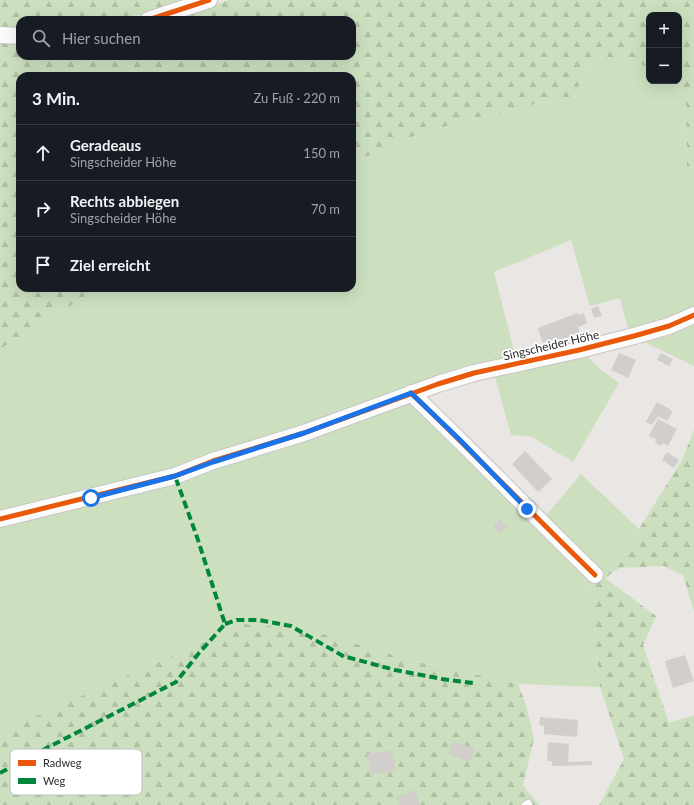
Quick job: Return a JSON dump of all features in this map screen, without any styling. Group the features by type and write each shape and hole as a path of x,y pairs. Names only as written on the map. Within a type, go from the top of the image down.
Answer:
{"street":[{"path":"160,16 208,0"},
{"path":"0,35 16,36"},
{"name":"Singscheider Höhe","path":"0,519 175,476 208,463 304,433 411,393 474,373 579,350 634,336 670,326 694,316"},
{"path":"411,393 595,575"}],"green space":[{"path":"0,0 195,0 164,11 132,16 16,16 16,30 0,29"},
{"path":"229,0 694,0 694,167 687,166 686,98 673,84 682,84 682,12 646,12 646,67 637,63 606,57 586,66 573,101 539,103 423,132 356,161 356,72 16,72 16,292 93,292 0,349 0,40 16,41 16,60 356,60 356,16 185,16"},
{"path":"606,57 637,63 646,67 646,84 673,84 686,98 687,166 694,167 694,366 638,339 629,333 620,298 590,306 571,240 494,272 516,359 586,355 601,370 619,383 573,462 532,437 511,435 494,373 441,388 427,397 430,407 543,519 581,474 639,529 619,565 590,583 600,687 518,684 245,624 0,732 0,349 93,292 356,292 356,161 423,132 539,103 573,101 586,66"},
{"path":"694,430 694,612 683,575 664,566 619,568 605,578 656,616 643,645 669,723 694,715 694,805 599,805 624,759 600,687 590,583 619,565 639,529 682,460"},
{"path":"245,624 309,630 413,661 518,684 526,705 534,739 523,785 539,805 0,805 0,732"}],"building":[{"path":"598,306 602,316 594,318 591,309"},
{"path":"578,313 578,315 584,313 587,323 578,327 580,333 557,342 555,338 543,343 538,329 540,327"},
{"path":"619,353 636,360 628,378 611,370"},
{"path":"661,353 673,359 669,366 657,360"},
{"path":"657,402 673,411 667,421 658,416 652,425 646,422"},
{"path":"658,419 677,429 668,446 663,443 661,446 655,443 656,439 649,436"},
{"path":"525,451 552,479 538,492 512,464"},
{"path":"667,452 679,460 674,468 662,460"},
{"path":"500,519 507,527 500,533 493,526"},
{"path":"685,655 694,681 673,688 665,661"},
{"path":"540,717 578,720 577,737 544,734 544,726 539,725"},
{"path":"453,741 475,749 470,762 448,754"},
{"path":"548,742 569,744 568,762 592,761 592,765 552,766 552,761 547,761"},
{"path":"392,750 396,771 371,775 367,754"},
{"path":"415,790 420,805 399,805 396,797"}],"marked path":[{"path":"45,749 176,682 225,624 197,537 175,476"},
{"path":"225,624 237,620 259,620 291,626 343,656 395,670 473,683"},
{"path":"0,773 10,768"}],"cycle path":[{"path":"160,16 209,0"},
{"path":"0,519 175,476 213,461 304,433 438,384 474,373 579,350 634,336 669,326 694,315"},
{"path":"411,393 595,575"}],"route":[{"path":"91,498 175,476 198,467 304,433 411,393 460,440 527,509"}]}
